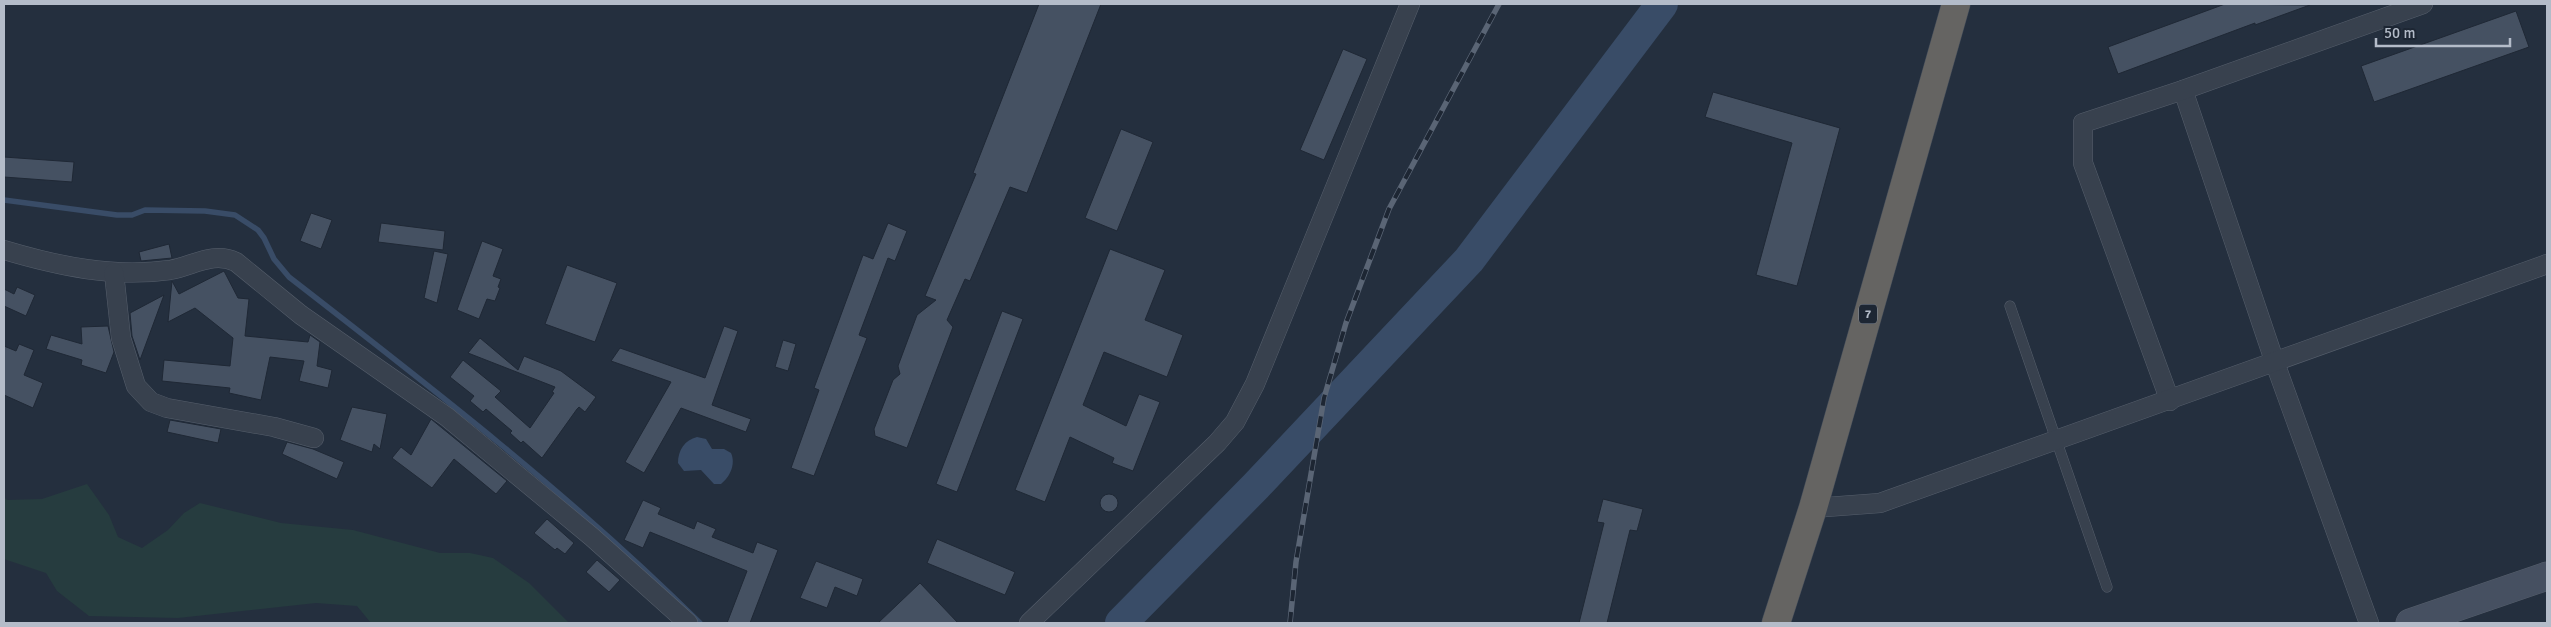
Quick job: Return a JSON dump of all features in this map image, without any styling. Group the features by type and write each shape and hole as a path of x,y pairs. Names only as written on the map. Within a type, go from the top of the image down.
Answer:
{"highway":[{"name":"7","path":"1776,623 1812,508 1956,4"}],"main road":[{"path":"2410,623 2547,576"}],"street":[{"path":"1029,623 1218,443 1246,405 1410,4"},
{"path":"2170,401 2082,162 2082,123 2183,90 2392,9 2423,4"},
{"path":"2183,90 2275,363 2369,623"},
{"path":"4,250 98,272 131,274 171,269 214,257 226,257 236,262 301,315 447,417 592,537 688,623"},
{"path":"1812,508 1880,503 2170,401 2547,264"},
{"path":"114,273 121,338 136,386 151,402 166,408 274,427 314,438"}],"lane":[{"path":"2010,306 2107,588"}],"green space":[{"path":"87,484 109,515 118,537 142,548 168,530 184,513 200,503 281,523 353,530 440,553 470,553 493,558 529,583 569,623 371,623 357,606 316,603 178,618 89,616 57,591 46,573 4,559 4,497 7,500 42,499"}],"water":[{"path":"697,437 706,439 712,449 724,449 731,453 733,462 731,470 721,484 714,484 701,470 684,471 678,463 679,454 683,446 689,440"}],"building":[{"path":"1039,4 1101,4 1027,193 1010,187 970,281 965,279 947,320 953,327 907,448 875,436 874,429 893,380 900,374 898,366 917,315 936,300 925,296 976,174 973,173"},
{"path":"2225,4 2310,5 2255,25 2255,23 2118,74 2108,47"},
{"path":"2516,11 2529,47 2374,102 2361,66"},
{"path":"1343,49 1367,59 1324,160 1300,150"},
{"path":"1713,92 1840,128 1797,286 1756,275 1792,143 1705,117"},
{"path":"1121,129 1153,142 1117,231 1085,218"},
{"path":"4,157 74,162 72,182 4,177"},
{"path":"311,213 332,220 321,249 300,241"},
{"path":"381,223 445,231 443,250 378,242"},
{"path":"888,223 907,231 895,261 888,258 859,335 867,338 814,476 791,468 819,390 814,388 863,255 873,259"},
{"path":"482,241 503,249 493,276 501,279 498,287 500,288 495,301 487,299 479,319 457,310"},
{"path":"169,244 172,258 141,261 139,252"},
{"path":"1110,249 1165,270 1145,320 1183,335 1167,377 1104,352 1083,405 1126,426 1139,394 1160,402 1133,471 1112,463 1114,458 1070,437 1045,502 1015,490"},
{"path":"434,251 448,254 437,303 424,298"},
{"path":"567,265 617,283 595,342 545,324"},
{"path":"224,271 238,298 249,299 245,336 308,342 310,335 320,342 317,366 332,370 328,388 299,381 304,361 270,357 261,400 229,393 230,388 162,381 164,360 230,366 233,338 195,308 168,322 172,281 179,294"},
{"path":"17,287 35,295 26,316 4,306 4,289 14,294"},
{"path":"164,295 140,360 132,336 130,313"},
{"path":"1002,311 1023,319 957,492 936,484"},
{"path":"108,326 114,352 106,373 81,365 82,360 46,349 51,335 82,344 81,327"},
{"path":"724,326 738,331 712,405 751,419 746,432 681,408 644,473 625,462 671,382 611,361 620,348 705,378"},
{"path":"480,338 518,370 524,356 561,371 596,397 585,412 579,407 577,409 542,458 523,441 521,443 510,433 512,431 486,409 483,412 470,401 474,396 450,377 463,360 501,391 495,397 530,428 554,393 552,392 555,387 468,353"},
{"path":"783,340 796,344 788,371 775,367"},
{"path":"19,344 34,350 24,375 43,383 33,408 4,395 4,346 16,351"},
{"path":"352,407 387,414 380,449 374,444 372,452 340,440"},
{"path":"431,419 507,481 496,494 454,459 432,488 392,458 401,447 411,455"},
{"path":"170,420 221,429 218,443 167,432"},
{"path":"287,442 313,449 344,462 337,479 282,454"},
{"path":"1109,494 1115,497 1118,503 1115,509 1109,512 1103,509 1100,503 1103,497"},
{"path":"1603,499 1643,509 1637,531 1630,530 1607,623 1579,623 1604,523 1597,522"},
{"path":"643,500 661,508 658,514 694,529 697,521 716,529 712,537 753,553 757,542 778,550 750,623 727,623 747,571 650,532 643,548 624,540"},
{"path":"547,519 574,543 565,554 557,548 555,550 534,533"},
{"path":"937,539 1015,572 1005,595 927,563"},
{"path":"597,560 620,580 609,592 586,572"},
{"path":"816,561 863,579 857,596 835,587 827,608 800,598"},
{"path":"920,583 958,623 878,623"}],"waterway":[{"path":"1121,623 1256,486 1469,260 1662,4"},
{"path":"4,200 117,215 132,215 145,210 205,211 235,215 258,230 274,259 289,277 448,402 552,487 652,576 700,623"}],"railway":[{"path":"1290,623 1296,562 1324,398 1346,323 1389,209 1499,4"}]}
